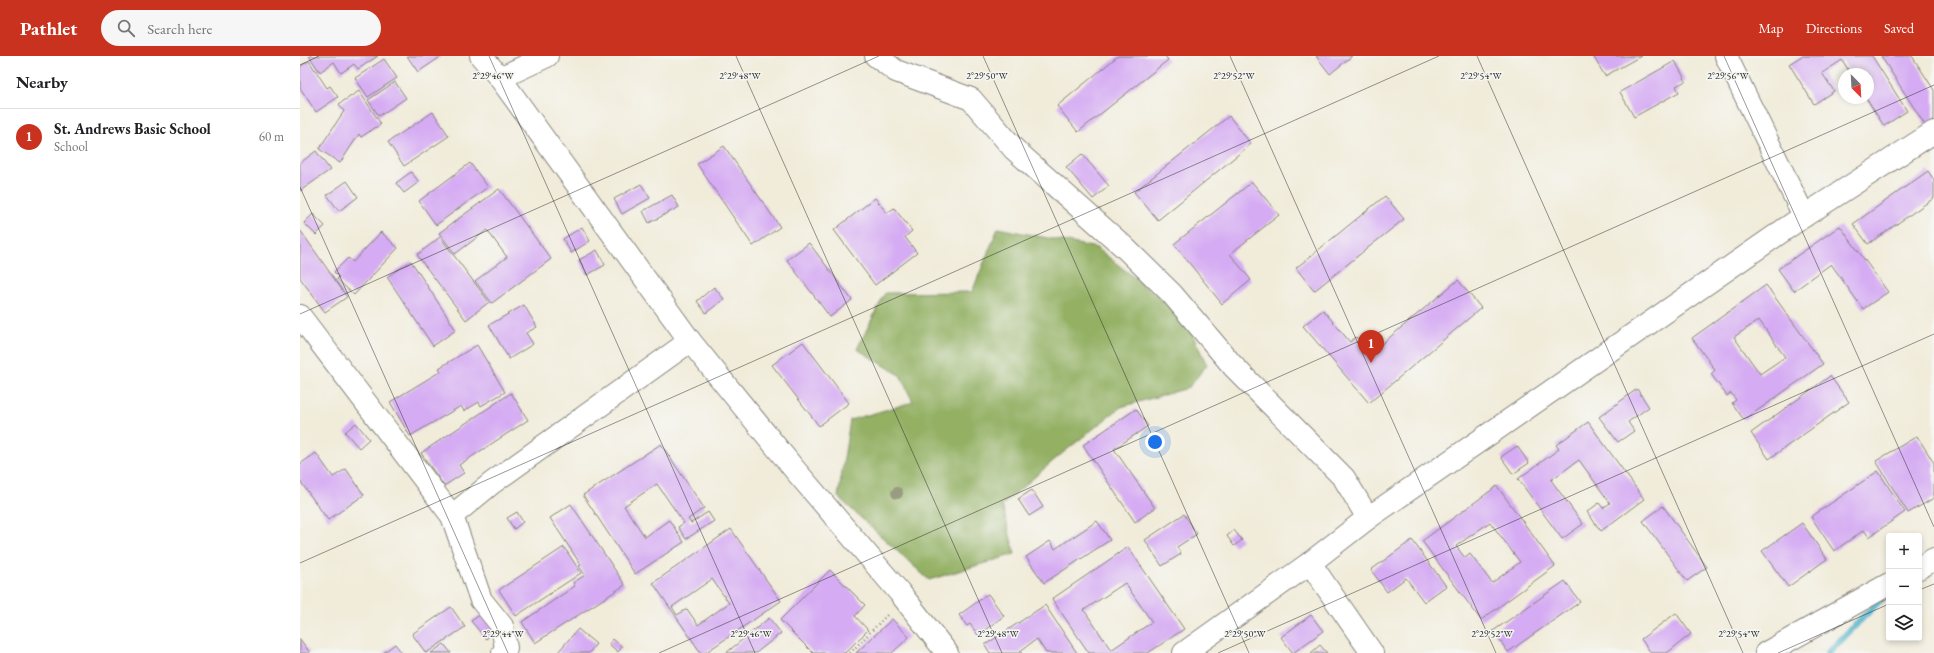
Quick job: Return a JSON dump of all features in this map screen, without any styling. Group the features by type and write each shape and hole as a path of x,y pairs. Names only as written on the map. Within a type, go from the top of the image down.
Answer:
{"street":[{"path":"481,56 500,78 690,341 947,653"},
{"path":"500,78 547,56"},
{"path":"876,56 896,71 971,99 1014,148 1123,246 1172,294 1233,366 1344,478 1368,518"},
{"path":"1726,56 1804,216"},
{"path":"1184,653 1310,563 1368,518 1804,216 1934,132"},
{"path":"300,316 452,516 481,600 502,626 506,648 503,653"},
{"path":"452,516 492,483 690,341"},
{"path":"1922,566 1934,559"},
{"path":"1310,563 1372,653"},
{"path":"1766,653 1886,586"}],"path":[{"path":"850,653 903,598"}],"green space":[{"path":"998,228 1097,248 1184,317 1207,365 1188,388 1121,407 1059,456 1002,505 1015,554 929,580 838,497 850,420 913,402 900,375 857,349 885,293 972,292"}],"building":[{"path":"309,56 378,56 358,69 354,64 341,73 334,62 320,72"},
{"path":"407,56 442,56 418,72"},
{"path":"1118,56 1165,56 1168,60 1078,132 1057,106"},
{"path":"1316,56 1352,56 1330,74"},
{"path":"1593,56 1641,56 1605,76"},
{"path":"1802,56 1872,56 1907,111 1884,126 1870,104 1874,104 1874,68 1847,68 1842,60 1822,73 1834,91 1814,104 1789,64"},
{"path":"1881,56 1912,56 1934,90 1934,119 1925,125"},
{"path":"384,59 397,78 368,97 355,78"},
{"path":"309,61 327,88 330,86 338,97 316,112 300,88 300,67"},
{"path":"1675,61 1686,81 1676,86 1679,92 1634,117 1620,92"},
{"path":"395,82 406,98 379,116 368,100"},
{"path":"359,91 381,124 361,137 359,134 340,163 319,149 344,111 339,104"},
{"path":"433,112 449,136 404,166 388,142"},
{"path":"1229,116 1251,144 1158,220 1134,192"},
{"path":"724,146 780,227 753,246 697,164"},
{"path":"316,151 330,170 300,191 300,163"},
{"path":"1082,154 1109,186 1093,199 1066,167"},
{"path":"470,163 488,187 436,225 419,201"},
{"path":"1928,171 1934,180 1934,198 1868,244 1853,224"},
{"path":"411,172 419,182 404,193 396,183"},
{"path":"347,181 358,197 339,211 327,195"},
{"path":"1252,182 1279,215 1230,254 1251,280 1222,304 1174,244"},
{"path":"641,184 650,198 622,214 614,199"},
{"path":"499,189 551,259 492,303 475,281 507,257 487,230 455,254 439,233"},
{"path":"672,195 679,207 649,223 643,211"},
{"path":"1385,196 1404,219 1314,291 1296,268"},
{"path":"875,198 887,213 894,208 912,231 905,237 917,253 875,285 834,230"},
{"path":"313,214 325,226 316,235 304,223"},
{"path":"1840,226 1888,292 1863,309 1831,264 1794,291 1778,269"},
{"path":"582,227 590,241 571,253 563,239"},
{"path":"300,230 347,297 325,312 300,278"},
{"path":"381,232 398,248 354,295 337,279 339,277 334,272 348,258 353,262"},
{"path":"440,237 489,302 466,320 417,255"},
{"path":"809,243 852,300 830,317 787,260"},
{"path":"597,250 605,265 587,275 579,260"},
{"path":"411,261 456,330 433,346 387,277"},
{"path":"1458,280 1481,308 1369,403 1303,326 1323,310 1350,342 1356,337 1371,353"},
{"path":"1766,285 1823,364 1744,420 1732,403 1736,400 1731,393 1727,396 1711,374 1715,370 1692,338","holes":["1759,320 1785,357 1760,374 1734,337"]},
{"path":"714,287 724,299 706,313 697,301"},
{"path":"524,305 537,327 526,333 533,344 509,359 489,325"},
{"path":"803,342 849,403 819,426 772,365"},
{"path":"477,345 505,392 481,406 479,402 464,411 461,406 410,436 390,402 441,371 439,368"},
{"path":"1830,376 1849,402 1769,459 1751,433"},
{"path":"1637,389 1649,407 1628,422 1634,431 1618,442 1599,417"},
{"path":"511,393 528,420 459,465 464,473 444,486 421,453"},
{"path":"1136,409 1148,426 1114,449 1155,508 1135,522 1083,445"},
{"path":"1588,422 1644,499 1601,531 1587,512 1599,503 1603,508 1610,503 1579,460 1551,480 1583,524 1562,539 1518,479 1559,449 1556,445"},
{"path":"356,423 369,439 359,448 345,432"},
{"path":"1917,436 1934,463 1934,498 1908,513 1876,461"},
{"path":"661,444 704,508 688,519 691,523 708,512 714,521 686,539 678,527 684,523 657,484 624,506 645,537 669,520 684,542 635,574 583,495"},
{"path":"1517,446 1529,463 1513,474 1501,457"},
{"path":"316,453 333,477 346,469 364,495 328,520 300,481 300,464"},
{"path":"1878,471 1905,512 1869,537 1864,530 1834,551 1811,517"},
{"path":"1497,486 1555,566 1481,620 1422,541","holes":["1490,522 1520,562 1492,583 1470,554 1465,558 1456,546"]},
{"path":"1032,490 1043,507 1029,516 1018,499"},
{"path":"571,504 625,585 535,643 522,622 575,586 573,583 585,575 579,566 581,565 550,518"},
{"path":"1663,506 1707,567 1687,581 1643,521"},
{"path":"517,512 523,522 514,529 507,518"},
{"path":"1184,514 1197,534 1177,547 1181,554 1162,566 1145,540"},
{"path":"1097,521 1110,540 1044,583 1026,557 1050,541 1055,549"},
{"path":"1802,523 1827,559 1788,587 1762,551"},
{"path":"731,529 781,601 705,653 701,653 653,583","holes":["712,579 729,603 698,625 687,609 677,615 672,607"]},
{"path":"1234,530 1242,540 1234,546 1227,536"},
{"path":"1412,540 1446,586 1424,602 1406,578 1387,592 1371,570"},
{"path":"564,547 581,573 516,616 499,590"},
{"path":"1128,547 1184,629 1148,653 1089,653 1052,599","holes":["1125,583 1152,622 1111,650 1084,610"]},
{"path":"830,570 865,605 855,616 868,630 845,653 813,653 780,620"},
{"path":"1565,581 1580,602 1508,652 1493,631"},
{"path":"988,594 1004,616 978,635 970,624 967,626 959,615"},
{"path":"1045,605 1077,653 1046,653 1037,639 1020,651 1022,653 990,653 985,645"},
{"path":"451,607 465,627 426,653 412,634"},
{"path":"1676,613 1691,634 1667,653 1651,653 1641,639"},
{"path":"481,614 496,631 486,639 471,621"},
{"path":"1311,615 1323,631 1293,653 1281,637"},
{"path":"769,618 781,633 756,653 726,653"},
{"path":"892,619 909,637 892,653 856,653"},
{"path":"578,629 596,644 589,653 557,653"},
{"path":"300,639 310,653 300,653"},
{"path":"613,639 622,647 618,652 609,644"},
{"path":"395,644 402,653 383,653"},
{"path":"444,644 451,653 431,653"},
{"path":"1320,645 1327,653 1311,653"}],"waterway":[{"path":"1828,653 1882,598"}],"place":[{"name":"St. Andrews Basic School","path":"1371,363"}]}
